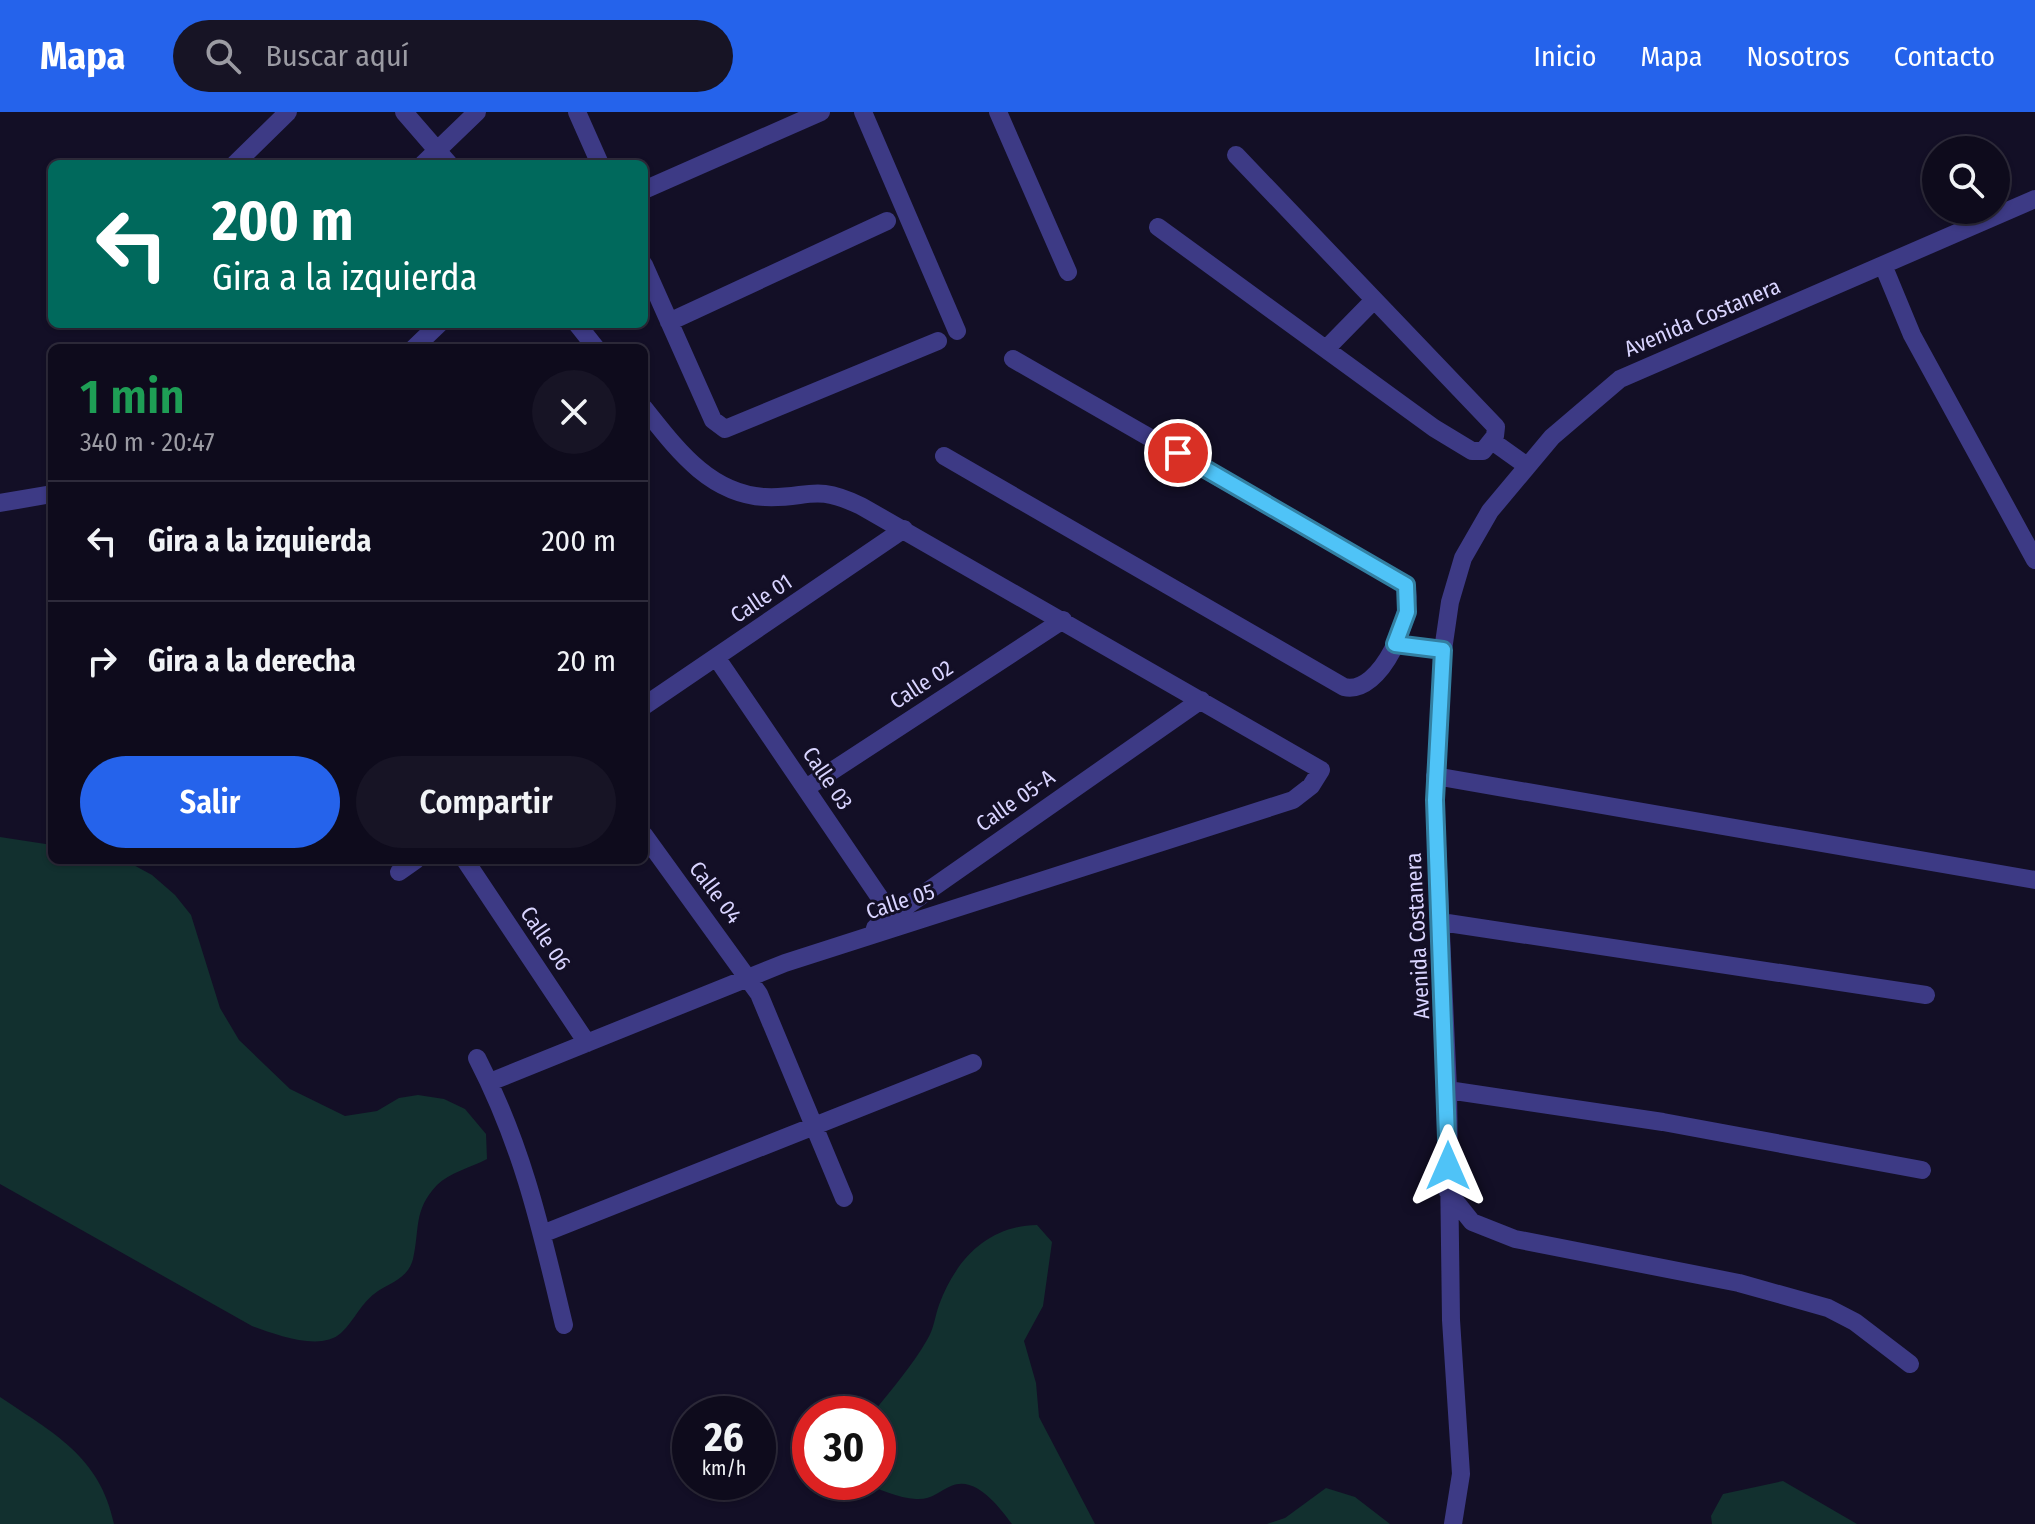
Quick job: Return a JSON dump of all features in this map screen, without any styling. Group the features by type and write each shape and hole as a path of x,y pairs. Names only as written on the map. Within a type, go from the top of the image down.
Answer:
{"street":[{"path":"239,160 288,112"},
{"path":"404,112 443,157 477,112"},
{"path":"577,112 598,160"},
{"path":"648,188 821,112"},
{"path":"863,112 957,331"},
{"path":"998,112 1068,272"},
{"path":"1158,227 1461,445 1479,453 1492,441 1496,427 1236,155"},
{"name":"Avenida Costanera","path":"1453,1524 1461,1474 1448,1192 1448,1090 1435,776 1443,650 1450,602 1463,558 1490,511 1527,466 1577,413 1620,379 2035,199"},
{"path":"669,322 887,221"},
{"path":"1883,265 1912,335 2035,560"},
{"path":"648,274 713,420 725,429 938,341"},
{"path":"1326,349 1374,300"},
{"path":"418,344 435,328"},
{"path":"580,328 593,344"},
{"path":"944,456 1344,687 1354,689 1378,672 1395,644 1407,612 1406,585 1013,359"},
{"path":"648,413 705,476 738,493 767,497 814,491 829,493 904,529 1201,700"},
{"path":"1492,441 1527,466"},
{"path":"0,503 48,495"},
{"name":"Calle 01","path":"648,703 904,529"},
{"name":"Calle 02","path":"806,788 1063,620"},
{"path":"1395,644 1443,650"},
{"name":"Calle 03","path":"716,657 896,921"},
{"name":"Calle 05","path":"490,1082 750,978 856,940 896,921 1293,800 1311,786 1321,770 1201,700"},
{"name":"Calle 05-A","path":"896,921 1201,700"},
{"path":"1435,776 2035,880"},
{"name":"Calle 04","path":"648,840 750,978 844,1198"},
{"path":"399,872 410,864"},
{"name":"Calle 06","path":"468,864 587,1043"},
{"path":"1441,922 1926,995"},
{"path":"477,1058 522,1157 564,1325"},
{"path":"542,1234 973,1063"},
{"path":"1448,1090 1663,1122 1922,1170"},
{"path":"1448,1192 1472,1222 1515,1239 1739,1283 1828,1308 1855,1322 1910,1364"}],"green space":[{"path":"0,837 48,844 48,864 132,864 152,875 175,895 191,915 220,1008 239,1040 290,1089 345,1116 377,1111 399,1098 418,1095 444,1099 465,1109 486,1134 487,1159 442,1181 429,1194 421,1212 413,1259 407,1271 372,1295 341,1333 321,1341 297,1340 252,1326 0,1184"},
{"path":"1037,1225 1052,1242 1043,1306 1024,1341 1036,1383 1039,1417 1095,1524 1012,1524 986,1494 969,1485 951,1486 922,1499 896,1495 896,1396 886,1396 927,1340 946,1288 965,1260 989,1239 1019,1227"},
{"path":"0,1397 56,1435 86,1463 107,1500 114,1524 0,1524"},
{"path":"1783,1481 1857,1524 1712,1524 1711,1516 1723,1494"},
{"path":"1326,1488 1355,1497 1390,1524 1267,1524 1285,1518"}],"route":[{"path":"1178,453 1398,579 1406,585 1409,593 1407,612 1395,644 1443,650 1435,800 1448,1090 1448,1166"}]}
